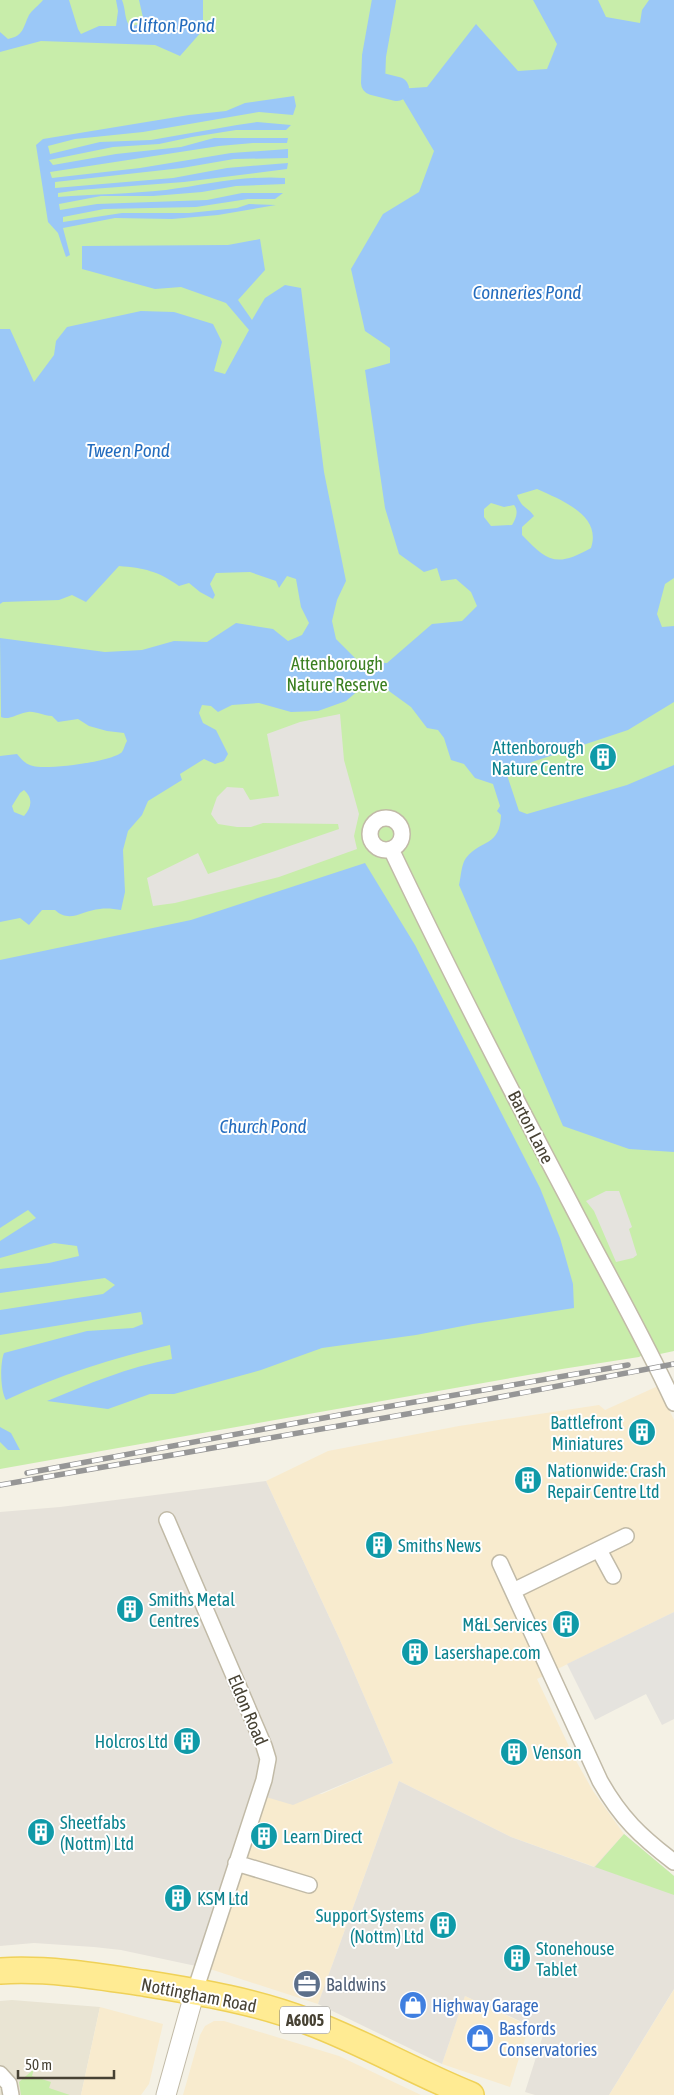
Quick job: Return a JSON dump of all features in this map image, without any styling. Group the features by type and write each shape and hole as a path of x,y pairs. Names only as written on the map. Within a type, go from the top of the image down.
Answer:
{"main road":[{"name":"Nottingham Road","path":"0,1971 24,1970 91,1975 195,1991 258,2006 308,2021 471,2095"}],"street":[{"name":"Barton Lane","path":"392,849 434,938 571,1205 658,1367 674,1403"},
{"name":"Eldon Road","path":"167,1520 268,1759 264,1780 195,1991"},
{"path":"513,1591 626,1536"},
{"path":"599,1550 613,1576"},
{"path":"500,1563 610,1798 626,1821 674,1862"},
{"path":"236,1863 309,1886"},
{"path":"166,2094 195,1991"},
{"path":"0,2074 8,2084 11,2095"}],"shaded area":[{"path":"340,714 344,760 359,814 354,836 357,849 279,877 175,903 153,906 147,878 198,853 208,874 339,829 338,824 263,823 251,827 237,827 218,824 211,814 217,797 227,787 243,788 250,800 279,796 267,734 300,722"},
{"path":"606,1191 619,1191 632,1227 629,1229 637,1255 633,1258 616,1262 594,1211 586,1201"},
{"path":"658,1386 674,1420 674,1612 537,1679 575,1759 593,1791 624,1834 595,1867 511,1837 399,1781 318,2004 210,1969 266,1797 322,1794 393,1763 339,1638 266,1481 328,1451 459,1426 599,1405 605,1410"},
{"path":"266,1481 339,1638 393,1763 293,1805 266,1797 210,1969 121,1950 94,1947 34,1943 0,1946 0,1512 60,1507"},
{"path":"674,1612 674,1719 662,1725 646,1694 595,1720 567,1664"},
{"path":"399,1781 511,1837 594,1867 624,1834 674,1876 674,1989 609,2095 535,2095 525,2092 544,2032 465,1996 442,2064 318,2004"},
{"path":"674,1989 674,2095 609,2095 673,1991"},
{"path":"465,1996 529,2026 510,2087 442,2064"},
{"path":"12,2000 100,2007 81,2095 0,2095 0,2001"},
{"path":"100,2007 163,2024 149,2084 141,2095 81,2095"},
{"path":"214,2021 224,2021 339,2056 421,2095 183,2095 200,2035 205,2026"}],"green space":[{"name":"Attenborough Nature Reserve","path":"0,0 674,0 674,1351 660,1354 656,1347 639,1357 0,1469"},
{"path":"624,1834 674,1876 674,1895 595,1867"},
{"path":"34,2069 32,2076 51,2082 49,2088 70,2095 21,2095 19,2082"}],"water":[{"name":"Clifton Pond","path":"43,0 69,0 81,34 99,26 116,26 118,11 116,0 122,0 130,27 144,22 139,0 203,0 203,30 180,56 155,45 41,41 0,52 0,32 8,39 17,36 30,13"},
{"name":"Conneries Pond","path":"533,0 598,0 606,17 640,23 642,10 649,0 674,0 674,578 665,584 657,614 662,627 674,626 674,702 628,730 532,762 507,775 519,811 527,814 627,785 674,765 674,1152 629,1149 563,1126 459,885 466,858 493,838 500,825 501,815 497,811 500,806 493,784 475,778 464,764 451,760 444,738 438,730 427,728 411,707 382,686 360,689 346,701 318,711 291,712 259,703 232,705 218,712 211,706 202,705 199,713 203,723 216,730 228,754 224,761 215,764 204,759 180,774 182,780 148,801 142,815 128,831 123,850 125,892 121,910 100,909 66,916 55,910 42,910 29,925 20,918 0,922 0,756 17,754 26,763 33,766 64,766 93,762 116,756 122,752 127,741 124,733 89,726 78,719 58,722 52,716 31,712 7,718 1,717 0,638 105,652 142,650 174,641 207,642 236,623 273,629 288,641 302,635 309,623 301,607 296,579 287,576 279,588 276,581 250,572 216,573 210,584 215,595 213,599 189,583 179,586 151,571 119,566 86,602 72,595 59,600 3,602 0,604 0,329 10,329 34,382 54,355 56,341 67,327 141,311 174,312 213,324 222,342 214,371 225,374 249,330 226,303 181,287 155,289 82,269 82,246 228,245 260,239 265,270 238,300 252,320 265,298 285,285 301,288 324,472 346,581 337,600 332,621 336,639 359,662 387,663 432,624 462,621 477,606 471,592 456,579 441,581 437,568 424,572 399,554 385,508 365,370 390,363 390,348 365,331 351,269 383,214 419,192 434,151 397,89 427,87 476,24 518,71 547,69 557,44","holes":["537,489 577,510 591,526 593,536 591,548 560,560 553,559 538,551 522,535 522,527 534,516 521,503 517,495","491,503 504,507 514,505 516,515 512,525 491,526 484,517 484,509","24,790 30,799 29,809 24,816 14,812 12,806"]},
{"path":"294,96 296,106 293,115 259,112 143,132 75,139 48,146 50,154 100,142 151,140 257,122 291,125 286,130 236,130 159,144 113,147 49,160 53,165 116,154 181,147 214,138 288,138 287,143 219,146 50,172 52,178 140,168 231,153 288,149 288,158 234,159 182,168 55,182 55,188 173,178 227,168 288,163 287,169 184,182 58,193 58,197 139,192 240,179 285,178 285,184 236,186 202,192 153,196 101,196 59,204 60,210 97,204 207,200 242,193 283,193 275,199 248,199 196,207 104,209 63,217 63,222 122,213 189,213 237,208 249,204 276,205 218,215 172,219 115,218 63,228 70,255 66,257 58,233 48,222 36,145 43,139 189,115 226,111 245,103"},
{"name":"Church Pond","path":"365,863 415,945 540,1188 560,1238 573,1284 574,1308 416,1335 322,1348 261,1370 174,1394 150,1394 108,1409 47,1401 124,1371 172,1359 170,1345 86,1368 6,1400 1,1376 4,1353 87,1331 133,1328 143,1324 141,1312 0,1335 0,1310 103,1294 115,1285 105,1278 0,1293 0,1269 49,1263 79,1256 77,1246 54,1243 0,1258 0,1241 36,1218 28,1210 0,1228 0,960 191,920"},
{"path":"0,1427 11,1433 20,1450 8,1450 0,1442"}],"waterway":[{"path":"384,0 374,56 373,83 397,89"}],"railway":[{"path":"0,1485 453,1406 674,1364"},
{"path":"27,1473 345,1414 628,1365"}],"place":[{"name":"Attenborough Nature Centre","path":"603,757"},
{"name":"Battlefront Miniatures","path":"642,1432"},
{"name":"Nationwide: Crash Repair Centre Ltd","path":"528,1480"},
{"name":"Smiths News","path":"379,1545"},
{"name":"Smiths Metal Centres","path":"130,1609"},
{"name":"M&L Services","path":"566,1624"},
{"name":"Lasershape.com","path":"415,1652"},
{"name":"Holcros Ltd","path":"187,1741"},
{"name":"Venson","path":"514,1752"},
{"name":"Sheetfabs (Nottm) Ltd","path":"41,1832"},
{"name":"Learn Direct","path":"264,1836"},
{"name":"KSM Ltd","path":"178,1898"},
{"name":"Support Systems (Nottm) Ltd","path":"443,1925"},
{"name":"Stonehouse Tablet","path":"517,1958"},
{"name":"Baldwins","path":"307,1984"},
{"name":"Highway Garage","path":"413,2005"},
{"name":"Basfords Conservatories","path":"480,2038"}],"water label":[{"name":"Tween Pond","path":"128,450"}]}
